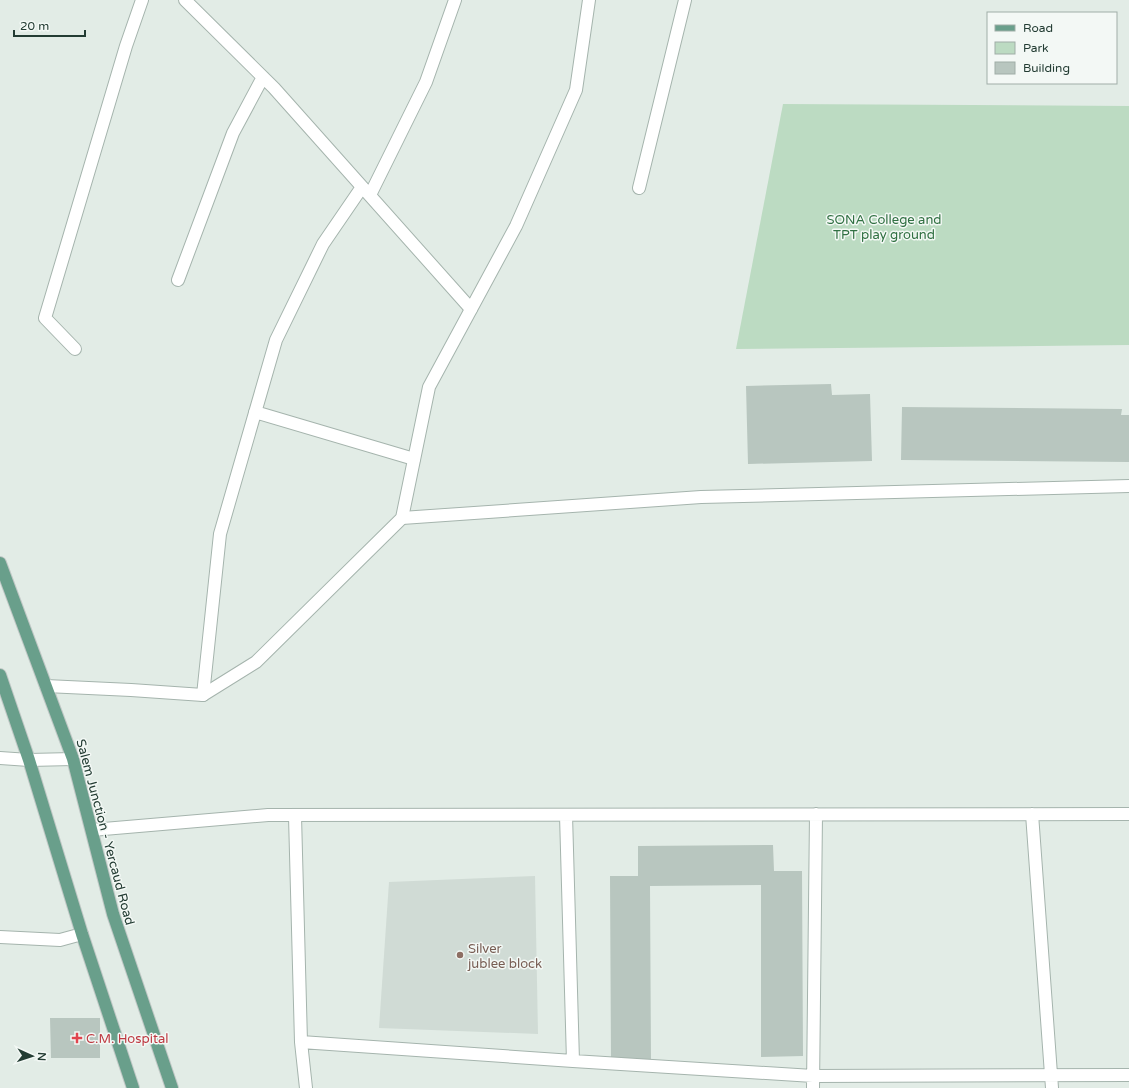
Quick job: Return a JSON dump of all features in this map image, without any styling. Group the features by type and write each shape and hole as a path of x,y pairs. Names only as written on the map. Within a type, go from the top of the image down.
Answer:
{"main road":[{"name":"Salem Junction - Yercaud Road","path":"0,563 73,759 113,914 172,1088"},
{"path":"0,675 29,760 82,934 133,1088"}],"street":[{"path":"75,349 44,318 126,46 142,0"},
{"path":"185,0 263,77 471,309"},
{"path":"203,695 220,534 276,340 323,244 366,191 426,82 455,0"},
{"path":"46,686 203,695 256,662 402,518 429,387 516,226 576,90 588,0"},
{"path":"639,188 685,0"},
{"path":"178,280 233,133 263,77"},
{"path":"255,412 414,459"},
{"path":"402,518 701,497 1129,486"},
{"path":"0,758 29,760 73,759"},
{"path":"813,1082 816,814"},
{"path":"1032,814 1052,1088"},
{"path":"92,830 268,815 1129,814"},
{"path":"566,815 573,1061"},
{"path":"295,816 301,1042 306,1088"},
{"path":"0,936 60,940 82,934"},
{"path":"301,1042 573,1061 813,1082 1051,1075 1129,1075"}],"shaded area":[{"name":"Silver jublee block","path":"535,876 538,1034 379,1028 389,882"}],"green space":[{"name":"SONA College and TPT play ground","path":"783,104 1129,106 1129,345 736,349"}],"building":[{"path":"831,384 832,395 870,394 872,461 748,464 746,386"},
{"path":"902,407 1122,409 1121,415 1129,415 1129,462 901,460"},
{"path":"773,845 774,871 802,871 803,1056 761,1057 761,885 650,886 651,1063 611,1063 610,876 638,876 638,846"},
{"path":"50,1018 100,1018 100,1058 51,1058"}],"place":[{"name":"Silver jublee block","path":"460,955"},
{"name":"C.M. Hospital","path":"77,1038"}]}
